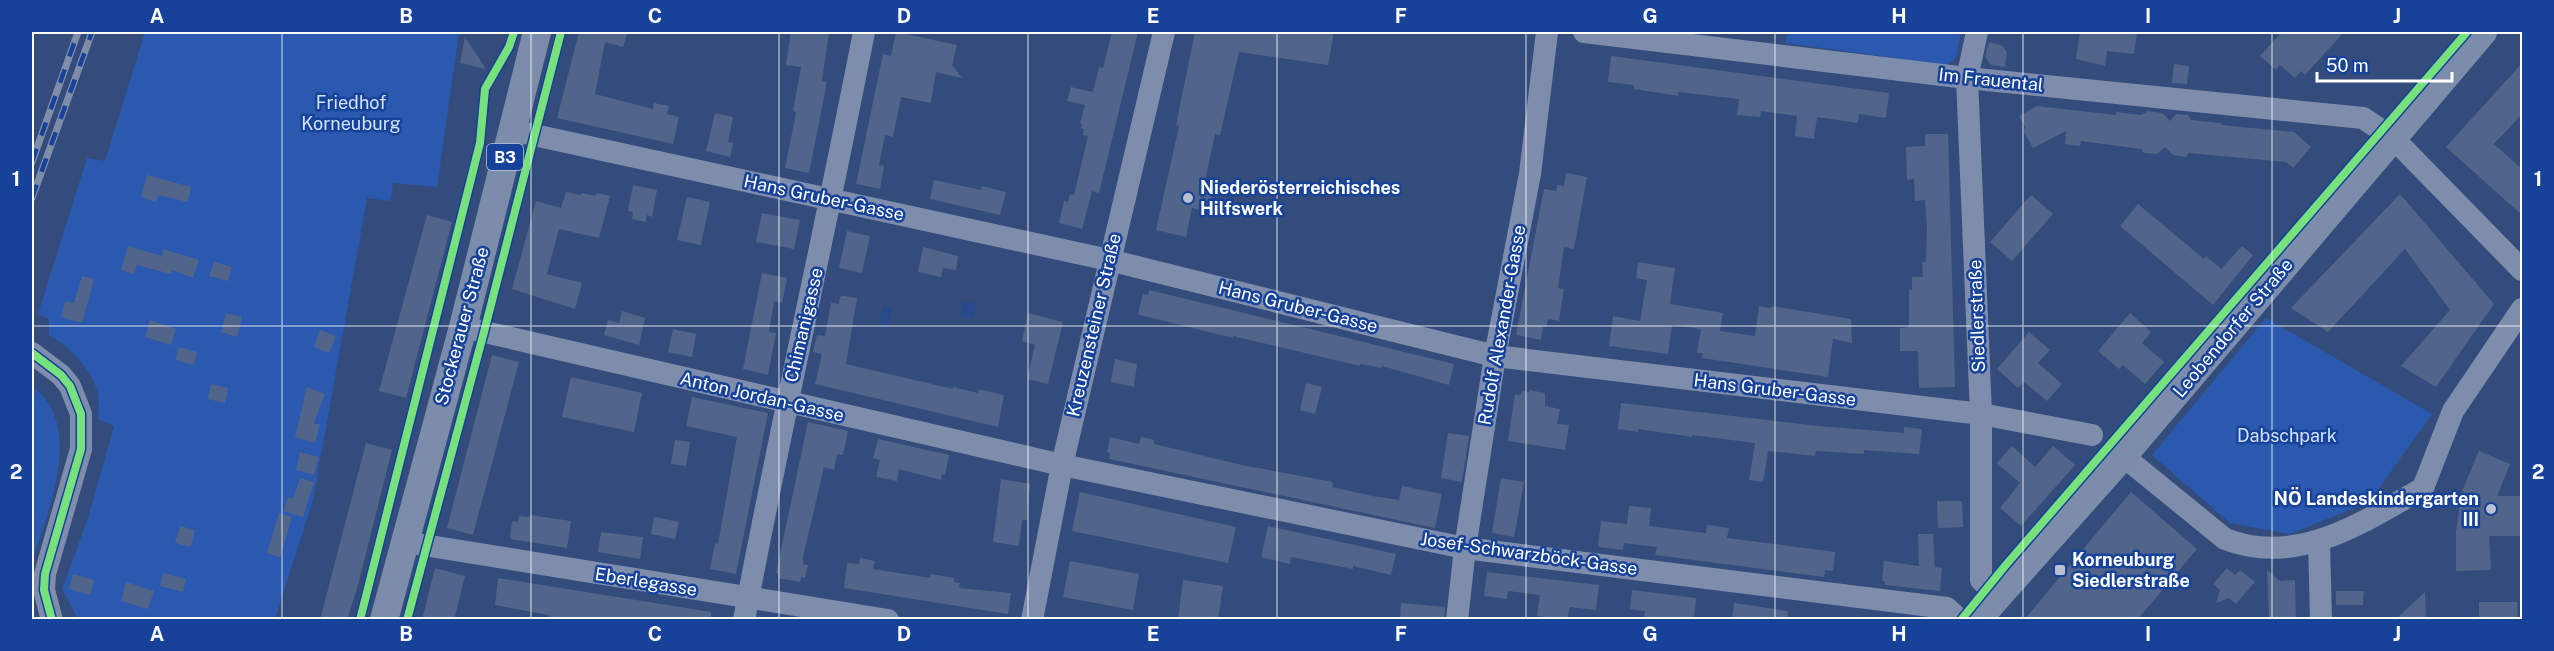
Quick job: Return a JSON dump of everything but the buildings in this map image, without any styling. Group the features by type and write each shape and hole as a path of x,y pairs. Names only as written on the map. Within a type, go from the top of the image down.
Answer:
{"main road":[{"name":"Stockerauer Straße","path":"384,620 405,542 473,329 523,133 537,32"},
{"name":"Leobendorfer Straße","path":"1977,620 2123,456 2482,32"}],"street":[{"name":"Chimanigasse","path":"746,609 787,403 832,200 864,32"},
{"name":"Kreuzensteiner Straße","path":"1032,620 1062,465 1164,32"},
{"name":"Rudolf Alexander-Gasse","path":"1457,620 1465,548 1495,356 1530,174 1548,32"},
{"name":"Im Frauental","path":"1584,32 1967,78 2355,116 2370,121 2393,138 2523,270"},
{"name":"Siedlerstraße","path":"1977,32 1967,78 1981,414 1981,580 1997,596"},
{"name":"Hans Gruber-Gasse","path":"523,133 1109,260 1495,356 1981,414 2092,435"},
{"path":"2123,456 2225,539 2243,546 2263,549 2319,542 2423,488 2453,411 2523,309"},
{"name":"Anton Jordan-Gasse","path":"473,329 1062,465"},
{"path":"32,353 50,365 66,381 81,414 81,449 45,574 44,590 52,619"},
{"name":"Josef-Schwarzböck-Gasse","path":"1062,465 1465,548 1947,608 1960,620"},
{"name":"Eberlegasse","path":"405,542 746,609 888,620"},
{"path":"2319,542 2321,620"}],"green space":[{"name":"Friedhof Korneuburg","path":"145,32 459,32 437,187 393,183 390,201 367,198 313,500 275,619 78,619 62,589 87,521 114,426 98,419 97,389 92,378 76,356 49,335 49,319 38,314 87,158 105,161"},
{"path":"1787,32 1961,32 1956,58 1946,65 1785,43"},
{"name":"Dabschpark","path":"2266,318 2432,414 2369,502 2290,534 2230,523 2152,455"},
{"path":"32,387 48,403 57,423 60,445 53,495 32,562"}],"shaded area":[{"path":"963,301 977,304 974,319 960,316"},
{"path":"883,307 892,309 888,328 879,326"}],"railway":[{"path":"32,162 78,32"},
{"path":"32,198 92,32"}],"cycle path":[{"path":"360,620 480,143 485,89 509,47 514,32"},
{"path":"407,620 561,32"},
{"path":"1961,620 2005,566 2467,32"},
{"path":"32,353 61,375 70,386 81,414 81,449 45,574 44,590 52,620"}],"place":[{"name":"Niederösterreichisches Hilfswerk","path":"1188,198"},
{"name":"NÖ Landeskindergarten III","path":"2491,509"},
{"name":"Korneuburg Siedlerstraße","path":"2060,570"}]}
